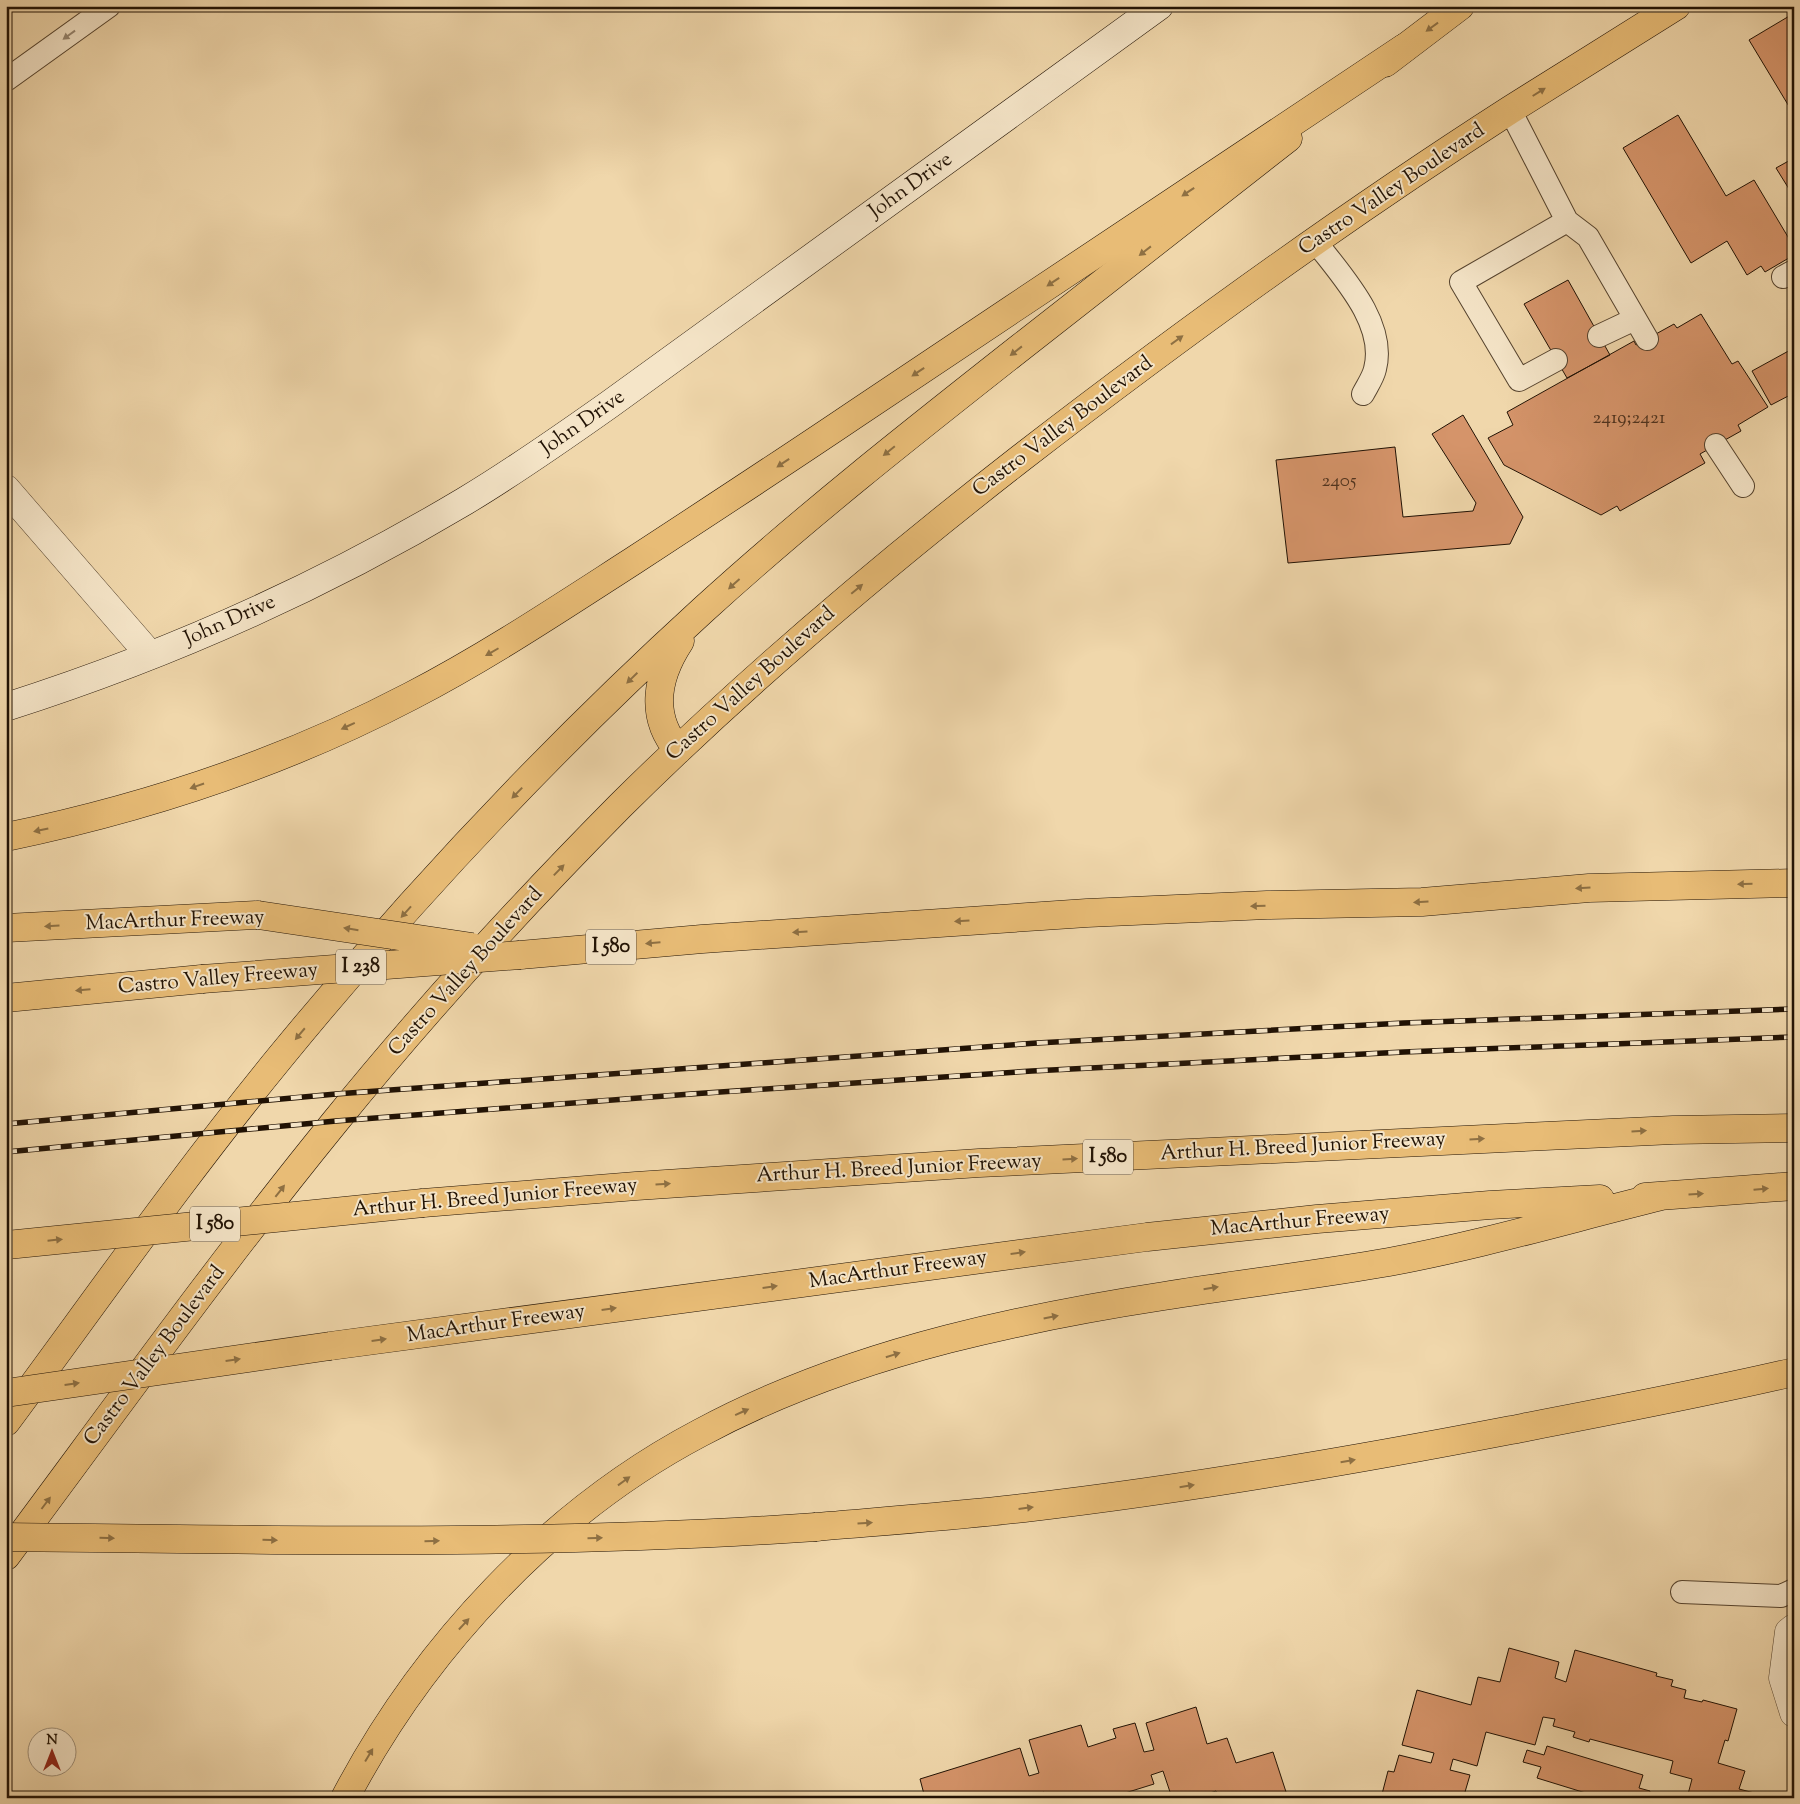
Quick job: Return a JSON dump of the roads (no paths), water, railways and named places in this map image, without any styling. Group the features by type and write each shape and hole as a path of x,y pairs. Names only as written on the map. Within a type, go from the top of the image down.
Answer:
{"main road":[{"name":"John Drive","path":"6,707 51,693 229,623 383,548 465,501 538,455 1159,6"},
{"path":"6,1422 194,1166 282,1055 373,948 482,829 542,767 705,608 826,503 934,415 1460,6"},
{"name":"Castro Valley Boulevard","path":"6,1556 244,1236 367,1083 481,953 557,872 678,750 803,635 964,503 1116,386 1315,241 1510,110 1676,6"},
{"path":"6,837 53,827 128,807 225,776 337,731 407,698 469,665 534,626 766,474 1404,48"},
{"path":"6,489 150,655"},
{"path":"678,750 669,739 660,712 659,696 663,676 670,659 679,643 705,608"},
{"name":"I 580","path":"520,955 702,939 1087,913 1422,902 1589,888 1794,883"},
{"name":"MacArthur Freeway","path":"6,928 258,915 520,955"},
{"name":"Castro Valley Freeway","path":"6,998 202,979 520,955"},
{"name":"Arthur H. Breed Junior Freeway","path":"6,1245 423,1204 636,1186 970,1164 1673,1130 1794,1128"},
{"name":"MacArthur Freeway","path":"6,1393 330,1346 1147,1237 1317,1219 1405,1212 1794,1186"},
{"path":"345,1798 388,1724 434,1659 459,1628 515,1571 575,1517 633,1474 698,1434 737,1414 819,1380 949,1339 1160,1296 1391,1261 1452,1249 1662,1196"},
{"path":"6,1537 363,1542 495,1540 725,1533 922,1519 1024,1508 1273,1473 1387,1454 1674,1398 1794,1372"},
{"path":"1794,1628 1789,1632 1783,1678 1794,1713"}],"lane":[{"path":"6,80 109,6"},
{"path":"1510,110 1567,221 1588,237 1647,339"},
{"path":"1556,360 1519,380 1461,282 1567,221"},
{"path":"1315,241 1368,316 1377,344 1375,370 1363,394"},
{"path":"1599,336 1635,319"},
{"path":"1716,445 1743,486"},
{"path":"1682,1592 1781,1596 1794,1590"}],"railway":[{"path":"6,1124 336,1094 1037,1043 1404,1023 1794,1009"},
{"path":"6,1152 336,1121 1032,1071 1404,1052 1794,1037"}]}
